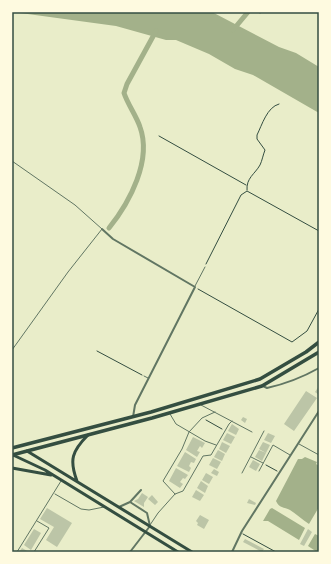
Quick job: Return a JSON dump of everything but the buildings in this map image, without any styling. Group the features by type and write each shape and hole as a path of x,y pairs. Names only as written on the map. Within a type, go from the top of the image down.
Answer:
{"main road":[{"path":"14,448 133,417 260,379 306,352 319,342"},
{"path":"12,455 169,413 262,386 319,352"},
{"path":"77,481 73,467 74,451 88,435"},
{"path":"14,448 27,451 192,552"},
{"path":"12,455 53,475 178,552"},
{"path":"12,468 53,475"}],"street":[{"path":"102,229 113,239 195,287 135,405 133,417"},
{"path":"262,386 267,388 277,386 319,368"},
{"path":"232,552 241,533 319,411"},
{"path":"119,507 130,502 141,490"},
{"path":"130,502 147,513 150,526 130,552"},
{"path":"80,552 86,552"}],"lane":[{"path":"12,161 64,196 102,229 68,272 12,350"},
{"path":"195,287 205,267"},
{"path":"144,376 149,378"},
{"path":"200,404 252,432"},
{"path":"175,494 163,481 182,449 189,432 202,418 216,412"},
{"path":"169,413 176,424 205,441 216,445"},
{"path":"150,526 158,512 175,494 183,491 203,456 211,455 228,424 232,421"},
{"path":"242,473 264,431"},
{"path":"298,444 319,455"},
{"path":"259,471 273,445 291,456"},
{"path":"251,457 263,463"},
{"path":"17,552 61,480"},
{"path":"54,493 81,509 89,510 104,507"},
{"path":"34,552 49,528 37,521"}],"path":[{"path":"247,191 246,185 253,172 260,165 265,150 257,139 257,135 273,105 279,104"},
{"path":"159,136 246,185"},
{"path":"247,191 319,231"},
{"path":"205,267 241,195 247,191"},
{"path":"195,287 292,342 307,331 319,309"},
{"path":"97,351 144,376"},
{"path":"202,418 225,430"},
{"path":"263,463 280,472"},
{"path":"241,533 276,552"}],"shaded area":[{"path":"13,12 212,12 279,47 296,53 319,67 319,113 253,75 235,69 209,54 176,40 166,40 116,26"},
{"path":"305,457 317,462 316,464 319,466 319,507 309,524 290,510 280,506 276,501 298,459"},
{"path":"272,508 305,528 299,540 268,521 263,521"},
{"path":"315,534 319,536 319,552 308,546"}],"waterway":[{"path":"233,30 248,12"},
{"path":"109,228 117,218 131,193 141,167 143,140 140,127 124,93 127,84 156,31"}]}
